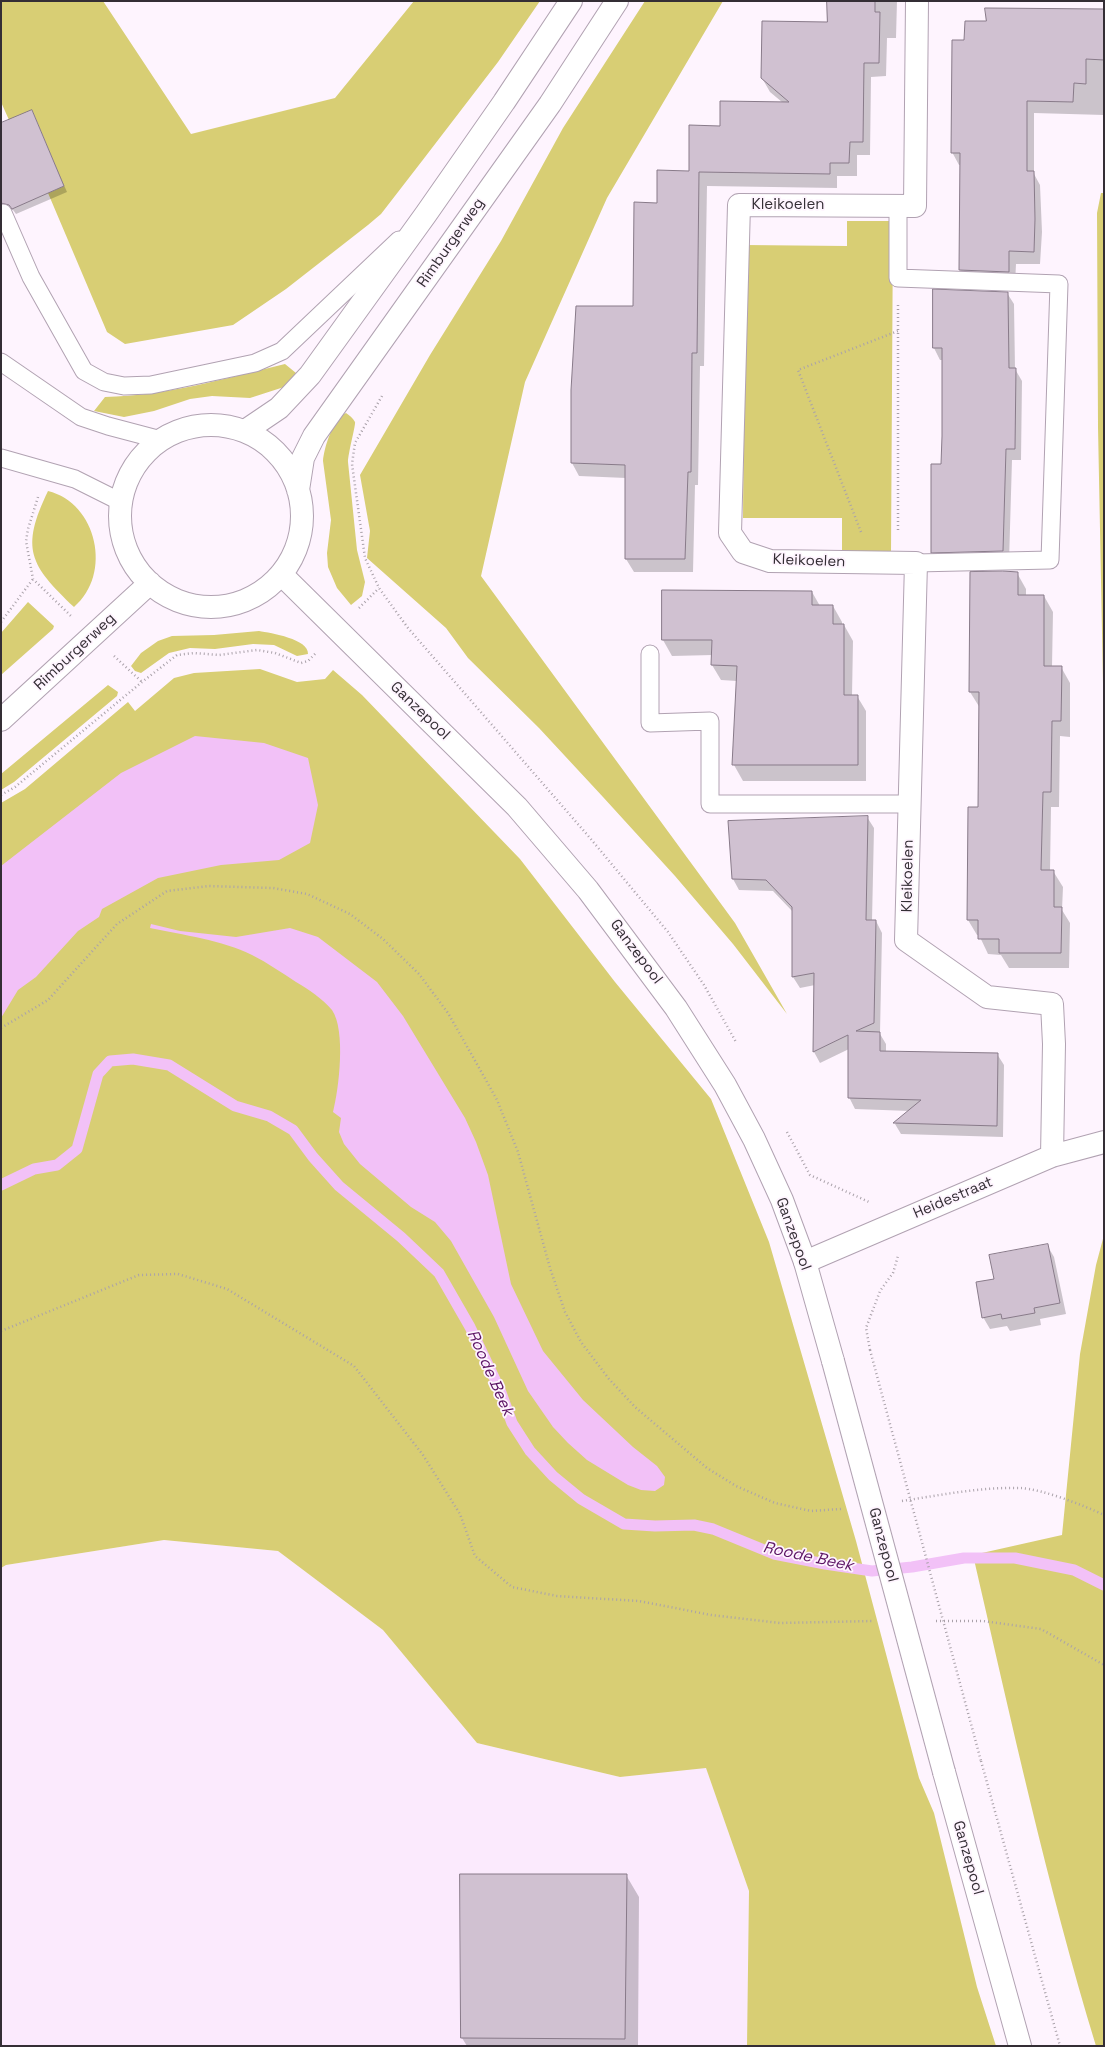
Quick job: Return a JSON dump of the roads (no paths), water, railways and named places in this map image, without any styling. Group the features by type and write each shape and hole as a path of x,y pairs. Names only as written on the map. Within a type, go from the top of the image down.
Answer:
{"main road":[{"path":"245,432 279,408 310,375 426,214 504,102 571,1"},
{"name":"Rimburgerweg","path":"298,490 303,458 314,436 550,104 617,1"},
{"name":"Kleikoelen","path":"917,1 916,206 739,205 730,533 743,552 770,561 907,563 910,804 906,940 987,996 1052,1004 1054,1044 1052,1156"},
{"path":"220,425 245,432 263,441 287,466 298,490 302,513 300,535 293,556 281,574 270,585 252,597 232,605 203,607 174,599 150,583 139,572 125,544 121,529 121,502 126,486 136,465 143,456 161,440 172,434 195,426 220,425"},
{"name":"Ganzepool","path":"281,574 517,807 556,849 625,937 676,1008 725,1085 758,1146 782,1200 805,1262 1020,2046"},
{"name":"Rimburgerweg","path":"1,720 150,583"},
{"name":"Heidestraat","path":"805,1262 1052,1156 1104,1142"}],"lane":[{"path":"898,206 898,278 1059,284 1050,560 907,563"},
{"path":"3,213 31,276 84,371 104,382 124,386 151,385 255,363 282,351 426,214"},
{"path":"1,362 81,417 161,440"},
{"path":"1,458 75,479 121,502"},
{"path":"650,654 650,723 710,721 710,804 910,804"}],"waterway":[{"name":"Roode Beek","path":"1,1185 34,1169 57,1165 77,1149 98,1074 110,1061 133,1059 169,1065 235,1106 269,1116 293,1130 313,1157 339,1186 401,1237 439,1273 470,1327 500,1390 512,1423 530,1451 553,1476 581,1499 624,1524 655,1526 694,1525 713,1529 774,1554 872,1571 912,1567 964,1558 1015,1558 1074,1570 1104,1585"}]}
